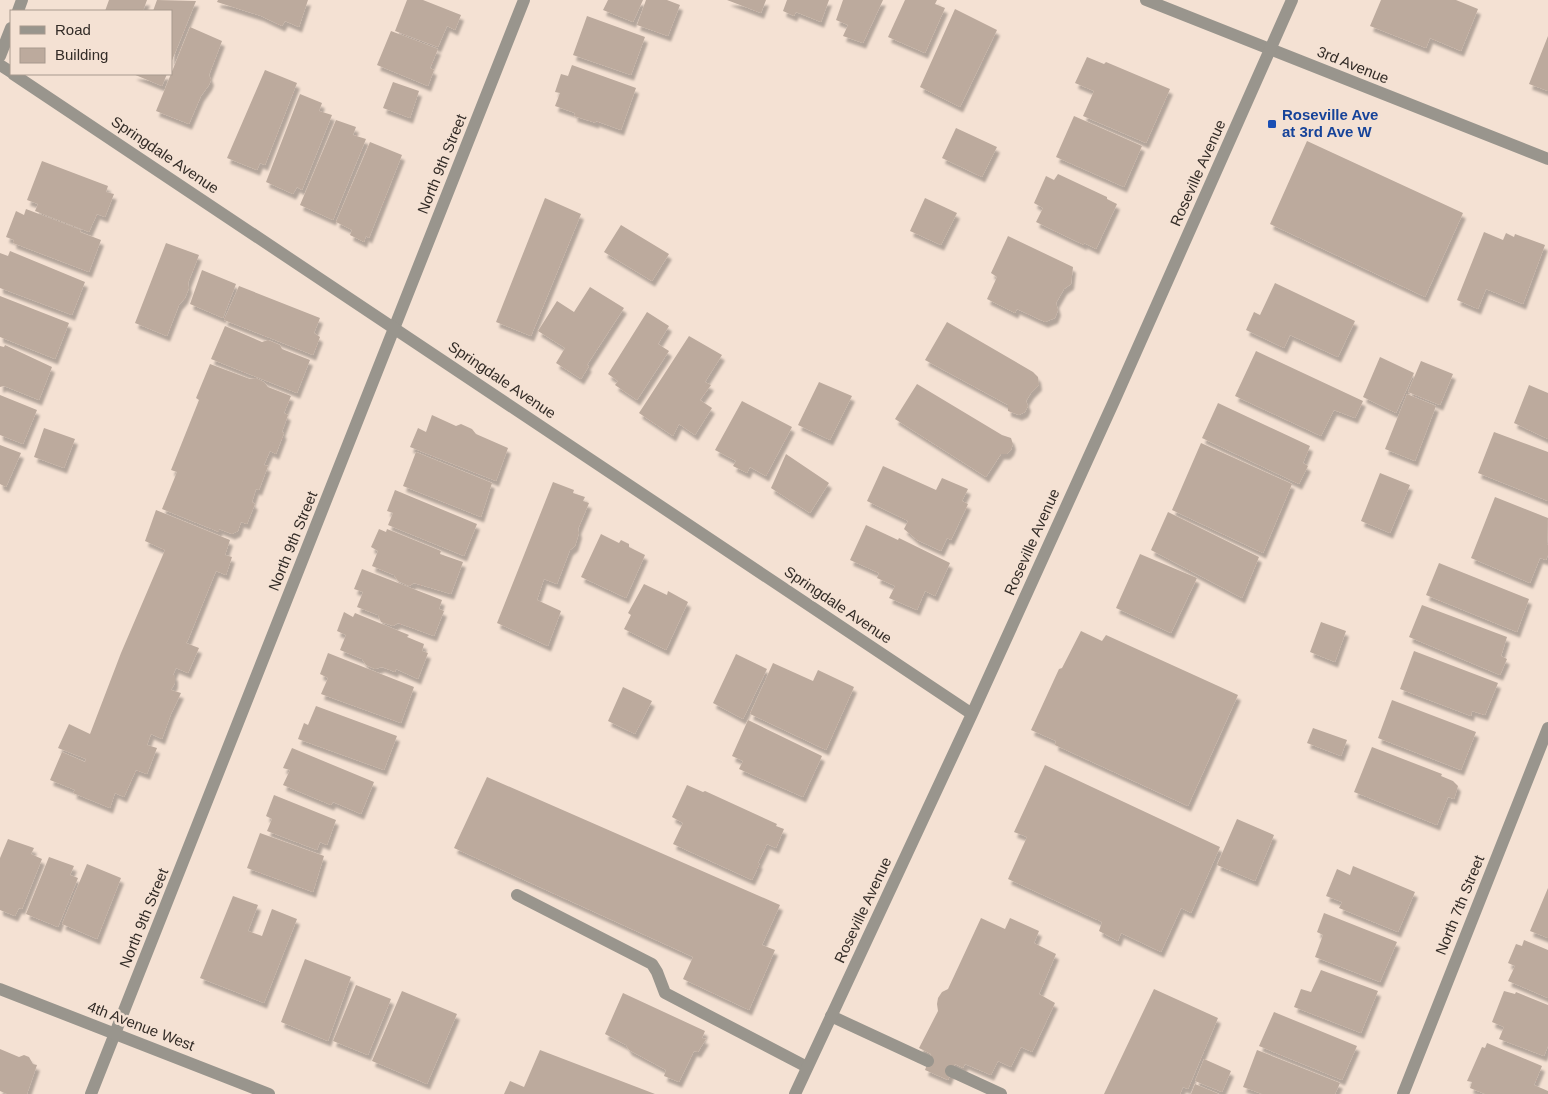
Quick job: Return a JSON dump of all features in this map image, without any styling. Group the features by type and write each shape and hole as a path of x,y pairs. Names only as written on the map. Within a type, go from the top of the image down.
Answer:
{"street":[{"name":"North 9th Street","path":"91,1094 524,0"},
{"name":"3rd Avenue","path":"1146,0 1548,159"},
{"name":"Roseville Avenue","path":"795,1094 972,714 1115,399 1292,0"},
{"path":"0,56 10,31"},
{"name":"Springdale Avenue","path":"15,75 972,714"},
{"name":"North 7th Street","path":"1403,1094 1548,728"},
{"path":"517,895 652,964 665,993 807,1067"},
{"name":"4th Avenue West","path":"0,989 269,1094"},
{"path":"831,1016 928,1061"},
{"path":"951,1071 1001,1094"}],"building":[{"path":"109,0 147,0 143,10 105,10"},
{"path":"157,0 196,1 172,61 172,10 153,10"},
{"path":"218,0 308,0 299,27 285,21 282,26 261,16 217,2"},
{"path":"407,0 423,0 461,15 455,30 447,26 438,47 395,31"},
{"path":"608,0 643,0 633,22 603,10"},
{"path":"646,0 667,0 680,5 668,36 637,25"},
{"path":"727,0 766,0 761,13"},
{"path":"787,0 829,0 821,22 796,12 794,16 783,11"},
{"path":"843,0 883,0 863,43 843,36 848,25 836,20"},
{"path":"905,0 937,0 935,4 945,8 925,53 888,37"},
{"path":"1381,0 1456,0 1478,9 1461,51 1430,38 1426,48 1370,26"},
{"path":"955,9 997,30 960,107 920,87"},
{"path":"587,16 645,37 631,75 573,55"},
{"path":"190,27 222,41 209,75 211,80 201,96 189,124 156,111"},
{"path":"391,31 438,49 430,68 434,70 428,86 377,65"},
{"path":"1548,36 1548,91 1529,84"},
{"path":"1087,57 1104,64 1106,62 1170,89 1146,143 1083,116 1094,91 1075,83"},
{"path":"572,65 636,88 621,130 574,116 575,113 555,106 560,93 555,92 561,74 568,76"},
{"path":"265,70 297,83 265,165 260,163 257,170 227,158"},
{"path":"135,75 167,75 162,86"},
{"path":"393,82 419,91 410,118 383,108"},
{"path":"300,94 322,103 319,111 332,115 302,190 297,187 293,194 266,182"},
{"path":"1074,116 1142,146 1124,187 1056,157"},
{"path":"336,120 356,127 353,135 366,139 333,220 300,205"},
{"path":"956,128 997,147 982,177 942,158"},
{"path":"1307,141 1463,213 1425,297 1270,224"},
{"path":"370,142 402,155 369,238 366,236 364,242 350,235 352,230 336,222"},
{"path":"42,161 108,186 106,192 114,194 105,217 97,214 89,232 35,211 38,204 27,200"},
{"path":"1058,174 1107,197 1107,199 1117,204 1096,249 1036,222 1043,208 1034,203 1046,176 1054,180"},
{"path":"545,198 581,214 531,336 496,322"},
{"path":"925,198 957,213 941,245 910,231"},
{"path":"26,209 81,230 80,232 101,240 89,272 13,243 14,240 6,237 16,211 24,215"},
{"path":"621,225 669,254 652,281 604,252"},
{"path":"1484,232 1503,240 1506,233 1514,237 1515,234 1545,245 1523,304 1486,289 1478,309 1457,300"},
{"path":"1008,236 1073,267 1071,284 1064,289 1056,303 1058,310 1055,318 1045,322 1017,309 1015,313 987,299 997,277 991,273"},
{"path":"166,243 199,255 188,283 189,288 185,298 179,305 167,336 135,323"},
{"path":"10,251 85,282 72,315 0,288 0,253 8,256"},
{"path":"202,270 236,284 223,318 190,304"},
{"path":"1275,283 1355,321 1338,357 1290,335 1284,348 1246,330 1254,312 1260,315"},
{"path":"239,286 320,318 314,333 320,337 313,355 224,320"},
{"path":"590,287 624,308 587,365 589,366 581,379 556,363 565,348 538,331 557,301 574,312"},
{"path":"0,296 69,323 55,359 0,337"},
{"path":"647,312 669,326 658,344 669,351 637,400 615,385 618,381 608,374"},
{"path":"947,322 1033,372 1038,377 1039,385 1026,401 1028,406 1025,412 1019,415 1008,411 1008,405 925,360"},
{"path":"225,326 262,342 268,340 280,345 282,349 310,360 297,393 211,359"},
{"path":"689,336 722,355 705,382 711,385 700,400 712,408 695,435 679,424 673,436 639,413"},
{"path":"5,345 52,367 39,400 4,386 0,387 0,346 4,347"},
{"path":"1256,351 1363,401 1355,418 1334,410 1321,436 1235,396"},
{"path":"1380,357 1414,373 1396,413 1363,397"},
{"path":"1421,361 1453,374 1440,405 1408,392"},
{"path":"210,364 250,379 256,378 264,382 268,387 291,396 284,413 288,415 282,432 284,433 276,454 270,451 264,465 268,466 259,490 256,489 252,502 255,504 247,524 241,522 238,531 232,534 219,529 219,532 162,509 177,472 171,470 199,400 196,398"},
{"path":"819,382 852,396 830,440 798,425"},
{"path":"917,384 1002,435 1011,438 1013,444 1011,450 1007,454 1001,454 986,477 895,419"},
{"path":"1529,385 1548,393 1548,439 1514,423"},
{"path":"1407,394 1436,406 1415,461 1385,449"},
{"path":"0,395 37,410 23,444 0,435"},
{"path":"742,401 792,427 766,476 750,467 747,473 733,466 736,461 715,450"},
{"path":"1218,403 1310,446 1303,463 1308,466 1299,484 1202,438"},
{"path":"432,415 456,426 461,424 472,429 476,434 508,448 496,481 410,447 418,428 426,432"},
{"path":"44,428 75,439 64,468 34,457"},
{"path":"1494,432 1548,452 1548,501 1478,473"},
{"path":"1201,443 1292,484 1263,553 1172,510"},
{"path":"0,445 21,453 6,487 0,484"},
{"path":"416,452 492,483 481,517 403,486"},
{"path":"786,454 829,483 810,513 771,488"},
{"path":"883,466 936,490 942,478 968,489 962,501 968,504 951,540 947,538 941,551 917,540 904,529 908,521 867,501"},
{"path":"1380,473 1410,485 1390,533 1361,521"},
{"path":"553,482 574,490 573,493 585,497 583,501 589,503 578,529 579,533 575,546 570,550 557,584 544,579 537,600 561,611 548,646 497,623"},
{"path":"395,490 477,524 464,556 388,525 393,513 387,511"},
{"path":"1495,497 1548,518 1548,555 1546,560 1540,558 1530,583 1471,558"},
{"path":"156,510 230,540 225,555 232,557 226,575 216,571 186,643 199,648 188,673 176,668 173,675 175,675 175,683 171,690 181,693 162,739 151,734 147,745 157,748 147,774 136,770 124,797 115,793 110,808 73,793 75,790 50,780 62,752 85,762 86,759 58,748 69,724 90,734 121,653 165,550 145,541"},
{"path":"1168,512 1259,557 1242,598 1151,550"},
{"path":"866,525 898,540 899,538 950,563 935,596 925,591 917,610 889,598 895,586 877,578 879,573 850,560"},
{"path":"379,529 386,532 387,529 441,551 440,554 463,562 451,594 414,583 409,586 398,581 394,575 372,566 378,551 371,547"},
{"path":"601,534 619,543 621,540 629,544 629,547 645,555 626,598 581,577"},
{"path":"1140,554 1197,578 1171,633 1116,608"},
{"path":"1439,563 1529,599 1517,632 1426,595"},
{"path":"362,569 442,600 439,609 444,611 434,636 398,623 393,626 381,622 378,615 357,607 363,592 354,589"},
{"path":"644,584 667,595 668,591 688,602 666,650 624,629 631,615 628,613"},
{"path":"1422,605 1507,637 1501,656 1507,659 1500,675 1409,637"},
{"path":"344,612 353,617 355,613 409,635 407,637 424,644 422,651 428,653 418,679 396,669 395,672 382,667 375,669 366,665 362,659 340,650 346,635 337,631"},
{"path":"1321,622 1346,631 1335,662 1310,652"},
{"path":"1081,631 1102,641 1106,635 1238,695 1188,806 1055,745 1056,741 1031,730 1059,669 1062,668"},
{"path":"1414,651 1498,683 1485,715 1472,711 1471,716 1400,689"},
{"path":"328,653 414,687 401,723 321,694 328,678 320,674"},
{"path":"736,654 767,669 743,719 713,703"},
{"path":"773,663 813,681 818,670 854,687 826,750 750,714"},
{"path":"623,687 652,701 635,734 608,721"},
{"path":"1392,700 1476,732 1461,770 1378,738"},
{"path":"316,706 397,736 384,770 298,739 304,723 308,725"},
{"path":"748,720 822,756 803,797 739,769 743,761 732,756"},
{"path":"1313,728 1347,740 1341,756 1307,743"},
{"path":"1372,747 1442,774 1441,776 1453,781 1458,786 1454,799 1448,797 1437,825 1354,792"},
{"path":"292,748 374,782 361,814 333,802 331,805 283,785 290,770 283,768"},
{"path":"1045,765 1220,847 1191,913 1181,908 1161,952 1121,933 1118,941 1099,931 1102,922 1008,879 1027,837 1014,832"},
{"path":"487,777 780,905 762,945 775,950 749,1010 683,979 693,957 454,848"},
{"path":"687,785 703,792 705,791 784,829 776,848 767,844 752,880 673,844 683,823 672,817"},
{"path":"274,795 336,820 327,845 320,842 317,850 267,831 272,819 266,816"},
{"path":"1237,819 1274,835 1255,881 1217,865"},
{"path":"260,833 324,856 313,892 247,868"},
{"path":"8,839 34,848 31,854 42,859 22,909 19,908 15,916 0,910 0,858"},
{"path":"49,857 74,866 70,875 78,878 58,927 26,914"},
{"path":"87,864 121,878 97,939 62,924"},
{"path":"1353,866 1415,892 1398,932 1339,908 1342,902 1326,896 1337,869 1350,875"},
{"path":"1548,888 1548,938 1530,931"},
{"path":"233,896 258,905 248,931 262,936 272,909 297,919 264,1003 200,978"},
{"path":"1324,913 1397,942 1380,982 1315,957 1323,935 1317,932"},
{"path":"981,918 1005,929 1010,918 1039,931 1034,943 1056,954 1039,994 1055,1003 1032,1052 1021,1047 1011,1067 998,1061 991,1075 965,1064 963,1068 955,1064 948,1080 925,1070 931,1054 919,1048 938,1011 938,998 942,992 948,989"},
{"path":"1524,940 1548,950 1548,998 1508,981 1515,966 1508,963 1516,944 1522,946"},
{"path":"305,959 351,977 328,1041 281,1022"},
{"path":"1321,970 1378,991 1361,1033 1294,1007 1301,989 1311,992"},
{"path":"356,985 391,999 368,1055 333,1041"},
{"path":"1154,989 1218,1018 1188,1089 1183,1087 1180,1094 1104,1094"},
{"path":"402,991 457,1014 427,1084 372,1061"},
{"path":"1504,991 1515,994 1516,992 1548,1005 1548,1046 1544,1056 1499,1039 1504,1027 1492,1022"},
{"path":"623,993 705,1031 702,1038 706,1039 698,1052 694,1051 679,1082 664,1076 666,1070 629,1050 626,1045 605,1034"},
{"path":"1274,1012 1357,1046 1342,1080 1259,1046"},
{"path":"1487,1043 1542,1066 1534,1085 1548,1091 1548,1094 1485,1094 1470,1088 1472,1082 1467,1081 1482,1047 1485,1048"},
{"path":"0,1049 19,1057 24,1055 29,1057 33,1064 37,1065 27,1094 7,1094 0,1091"},
{"path":"540,1050 655,1094 504,1094 510,1081 524,1087"},
{"path":"1257,1050 1340,1083 1335,1094 1262,1094 1243,1087"},
{"path":"1204,1059 1231,1071 1222,1092 1195,1081"},
{"path":"1195,1084 1219,1094 1191,1094"}],"place":[{"name":"Roseville Ave at 3rd Ave W","path":"1272,124"}]}
